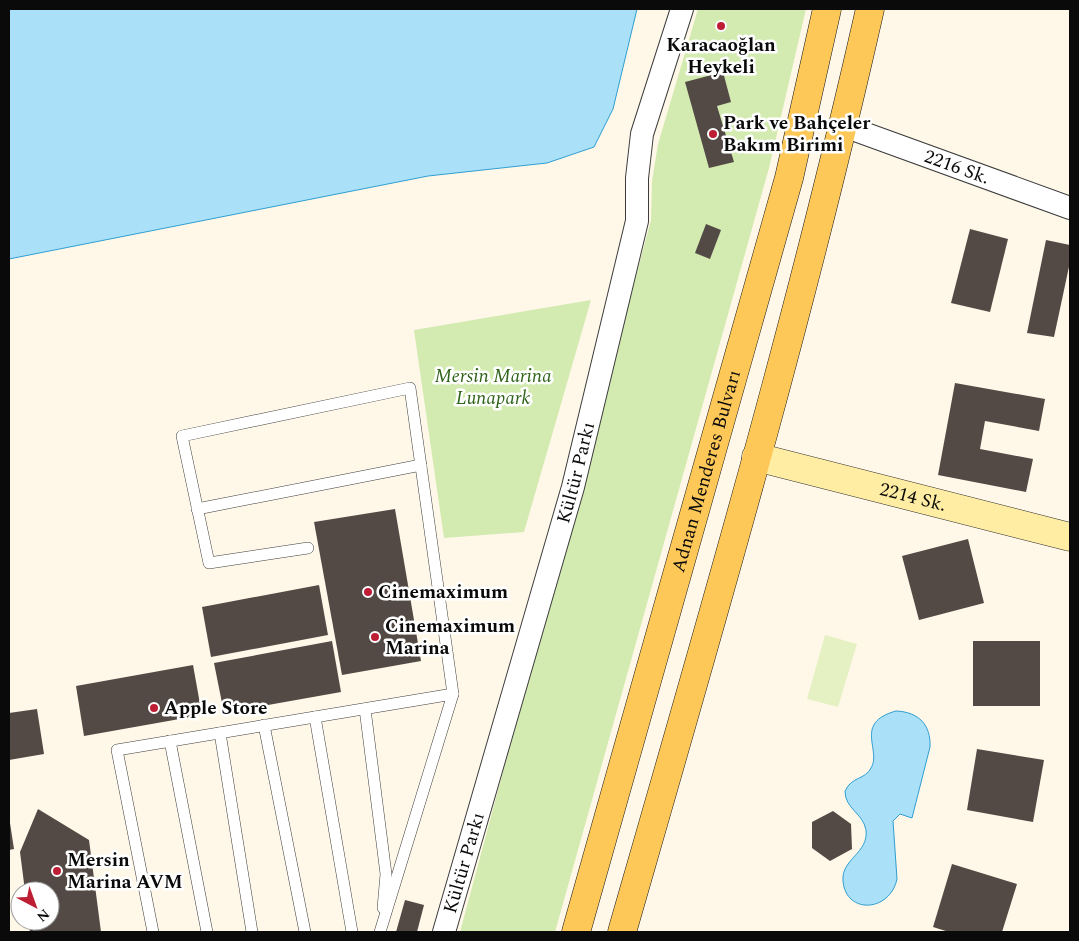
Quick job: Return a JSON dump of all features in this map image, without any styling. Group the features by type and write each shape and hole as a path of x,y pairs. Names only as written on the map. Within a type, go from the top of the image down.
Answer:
{"main road":[{"name":"Adnan Menderes Bulvarı","path":"576,932 789,178 827,9"},
{"path":"622,932 756,457 844,126 870,9"}],"street":[{"name":"Kültür Parkı","path":"444,932 573,487 636,221 637,178 642,134 682,9"},
{"name":"2216 Sk.","path":"844,126 1070,208"},
{"name":"2214 Sk.","path":"756,457 1070,537"}],"lane":[{"path":"308,548 209,563 182,436 410,388 453,694 380,932"},
{"path":"197,509 421,465"},
{"path":"153,932 117,750 453,694"},
{"path":"365,709 386,874 380,932"},
{"path":"315,717 352,932"},
{"path":"264,725 305,932"},
{"path":"220,733 252,932"},
{"path":"170,741 207,932"}],"green space":[{"path":"698,9 806,9 769,168 555,932 460,932 651,220 652,181 658,144"},
{"name":"Mersin Marina Lunapark","path":"591,300 524,532 444,538 414,330"},
{"path":"825,635 857,644 838,707 807,699"}],"water":[{"path":"9,9 637,9 613,109 594,147 547,163 428,176 9,259"},
{"path":"896,711 911,714 922,721 928,732 930,747 912,818 900,814 893,821 897,879 893,890 878,903 860,904 852,900 846,892 843,881 846,867 863,845 866,838 866,830 861,819 848,802 845,791 851,783 865,775 871,768 874,753 872,730 876,722 883,716"}],"building":[{"name":"Park ve Bahçeler Bakım Birimi","path":"723,72 731,102 717,106 734,162 709,168 685,82"},
{"path":"706,224 721,230 710,259 695,253"},
{"path":"970,229 1008,239 990,312 951,303"},
{"path":"1046,240 1070,245 1070,262 1054,337 1027,333"},
{"path":"955,383 1045,399 1039,431 985,421 980,449 1033,459 1026,492 938,475"},
{"name":"Cinemaximum","path":"395,509 421,661 342,675 314,522"},
{"path":"968,539 984,603 919,620 902,556"},
{"path":"319,585 328,635 211,657 202,607"},
{"path":"332,641 341,692 224,713 214,663"},
{"path":"973,641 1040,641 1040,706 973,706"},
{"path":"193,665 202,715 84,736 76,686"},
{"path":"37,709 44,754 9,760 9,713"},
{"path":"977,749 1044,760 1033,822 967,810"},
{"name":"Mersin Marina AVM","path":"38,809 89,840 101,932 30,932 60,931 60,881 24,881 20,852"},
{"path":"833,811 851,824 852,849 830,861 812,848 812,822"},
{"path":"9,824 14,849 9,850"},
{"path":"952,864 1017,884 1002,932 949,932 933,927"},
{"path":"405,900 424,905 417,932 396,932"}],"place":[{"name":"Karacaoğlan Heykeli","path":"721,26"},
{"name":"Park ve Bahçeler Bakım Birimi","path":"713,134"},
{"name":"Cinemaximum","path":"368,592"},
{"name":"Cinemaximum Marina","path":"375,637"},
{"name":"Apple Store","path":"154,708"},
{"name":"Mersin Marina AVM","path":"57,871"}]}
